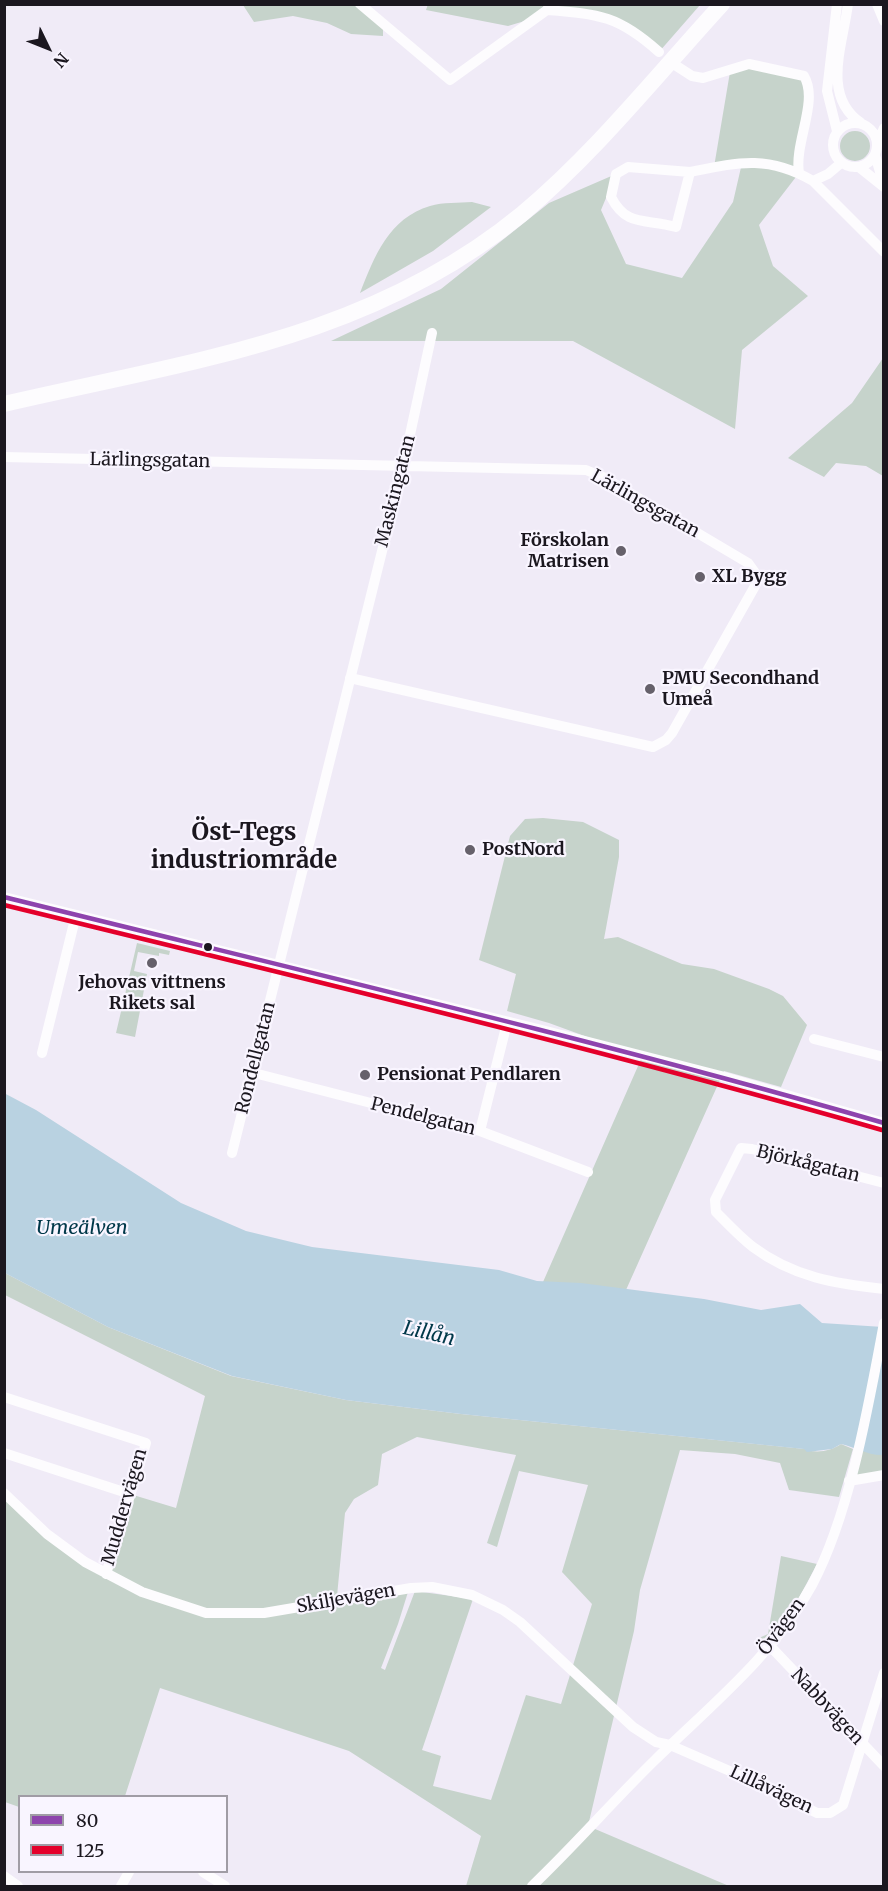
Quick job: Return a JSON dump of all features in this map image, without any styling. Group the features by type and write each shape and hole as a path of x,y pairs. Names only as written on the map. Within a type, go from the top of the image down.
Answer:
{"highway":[{"path":"4,394 269,333 339,309 395,285 463,245 540,186 597,130 709,4"},
{"path":"4,404 241,350 329,324 404,292 498,232 540,197 584,156 723,4"}],"street":[{"path":"360,4 450,80 549,8 601,15 644,38 659,52"},
{"path":"837,4 827,90 837,131"},
{"path":"848,4 837,80 838,95 845,110 874,133 884,186"},
{"path":"877,4 884,21"},
{"path":"675,65 692,76 703,78 749,64 804,76 809,91 798,152 799,173"},
{"path":"861,123 848,123 837,131 832,144 833,152 841,163 859,167 884,186"},
{"path":"859,167 876,150 884,128"},
{"path":"690,171 676,227 660,222 632,221 623,215 611,196 616,174 628,167 690,171 742,163 771,162 813,181 884,252"},
{"path":"813,181 841,163"},
{"name":"Maskingatan","path":"279,963 403,466 432,333"},
{"name":"Lärlingsgatan","path":"4,457 586,470 603,477 748,562 758,577 672,733 666,740 653,747 350,678"},
{"path":"4,897 279,963 721,1076 884,1123"},
{"path":"42,1053 76,915"},
{"name":"Rondellgatan","path":"232,1153 254,1073 279,963"},
{"path":"480,1131 507,1023"},
{"path":"814,1039 884,1057"},
{"name":"Pendelgatan","path":"254,1073 480,1131 588,1172"},
{"name":"Björkågatan","path":"884,1183 741,1148 715,1200 715,1206 716,1212 753,1247 790,1270 826,1282 884,1289"},
{"name":"Övägen","path":"532,1887 670,1745 771,1647 797,1611 821,1565 851,1475 883,1325"},
{"name":"Muddervägen","path":"4,1396 146,1443 106,1574"},
{"path":"4,1453 130,1494"},
{"path":"851,1475 884,1475"},
{"name":"Skiljevägen","path":"4,1493 47,1534 106,1574 142,1592 214,1613 264,1613 411,1587 432,1587 472,1596 503,1610 520,1622 633,1727 656,1742 670,1745"},
{"name":"Nabbvägen","path":"771,1647 884,1766"},
{"name":"Lillåvägen","path":"670,1745 817,1813 830,1813 843,1805 884,1673"},
{"path":"121,1887 128,1873"},
{"path":"204,1873 225,1887"},
{"path":"4,1876 18,1887"}],"shaded area":[{"path":"428,4 700,5 659,52 620,23 547,10 528,20 508,26 426,10"},
{"path":"243,5 367,5 383,24 383,36 351,34 327,23 293,16 254,22"},
{"path":"749,64 807,81 799,173 759,225 773,266 808,296 742,350 735,429 573,341 331,341 441,289 549,203 616,174 601,210 626,264 682,278 733,202 742,163 714,167 730,72"},
{"path":"855,131 861,132 869,140 869,152 861,160 855,161 849,160 841,152 840,146 841,140 849,132"},
{"path":"472,202 491,207 433,251 360,293 377,253 394,229 404,220 430,206"},
{"path":"883,358 883,476 866,466 836,463 824,477 788,458 852,403"},
{"path":"543,818 583,822 619,840 619,857 604,939 618,937 682,964 714,969 769,989 783,996 807,1025 781,1087 724,1071 626,1290 543,1282 642,1057 549,1023 507,1011 516,974 479,960 510,836 525,819"},
{"path":"137,943 170,951 169,955 159,953 159,956 138,952 134,971 147,974 135,1037 116,1033"},
{"path":"5,1273 108,1327 231,1376 346,1400 814,1451 828,1450 841,1444 853,1449 839,1497 789,1490 780,1463 735,1454 680,1450 640,1590 634,1631 588,1826 729,1886 466,1886 481,1836 349,1751 160,1688 125,1795 18,1795 18,1807 5,1802 4,1493 47,1534 106,1574 130,1494 176,1508 205,1396 5,1295","holes":["417,1437 516,1455 487,1543 497,1547 519,1471 588,1485 562,1572 592,1604 561,1704 526,1695 491,1800 433,1786 441,1756 422,1750 473,1599 415,1591 385,1670 381,1668 408,1592 337,1596 345,1513 354,1499 378,1485 382,1454"]},
{"path":"866,1450 883,1455 883,1475 849,1481 860,1452"},
{"path":"781,1556 817,1564 793,1609 767,1646 759,1638 768,1634"}],"water":[{"name":"Umeälven","path":"4,1093 36,1110 181,1203 246,1231 312,1247 499,1270 537,1281 581,1283 704,1299 761,1310 800,1304 822,1323 883,1327 883,1455 867,1453 841,1444 832,1449 807,1452 804,1449 346,1400 232,1376 108,1327 5,1273"}],"transit line":[{"name":"80","path":"4,897 555,1034 884,1123"},
{"name":"125","path":"4,905 554,1041 882,1130"}],"place":[{"name":"Förskolan Matrisen","path":"621,551"},
{"name":"XL Bygg","path":"700,577"},
{"name":"PMU Secondhand Umeå","path":"650,689"},
{"name":"PostNord","path":"470,850"},
{"name":"Jehovas vittnens Rikets sal","path":"152,963"},
{"name":"Pensionat Pendlaren","path":"365,1075"}],"district":[{"name":"Öst-Tegs industriområde","path":"244,847"}],"water label":[{"name":"Lillån","path":"429,1334"}]}
